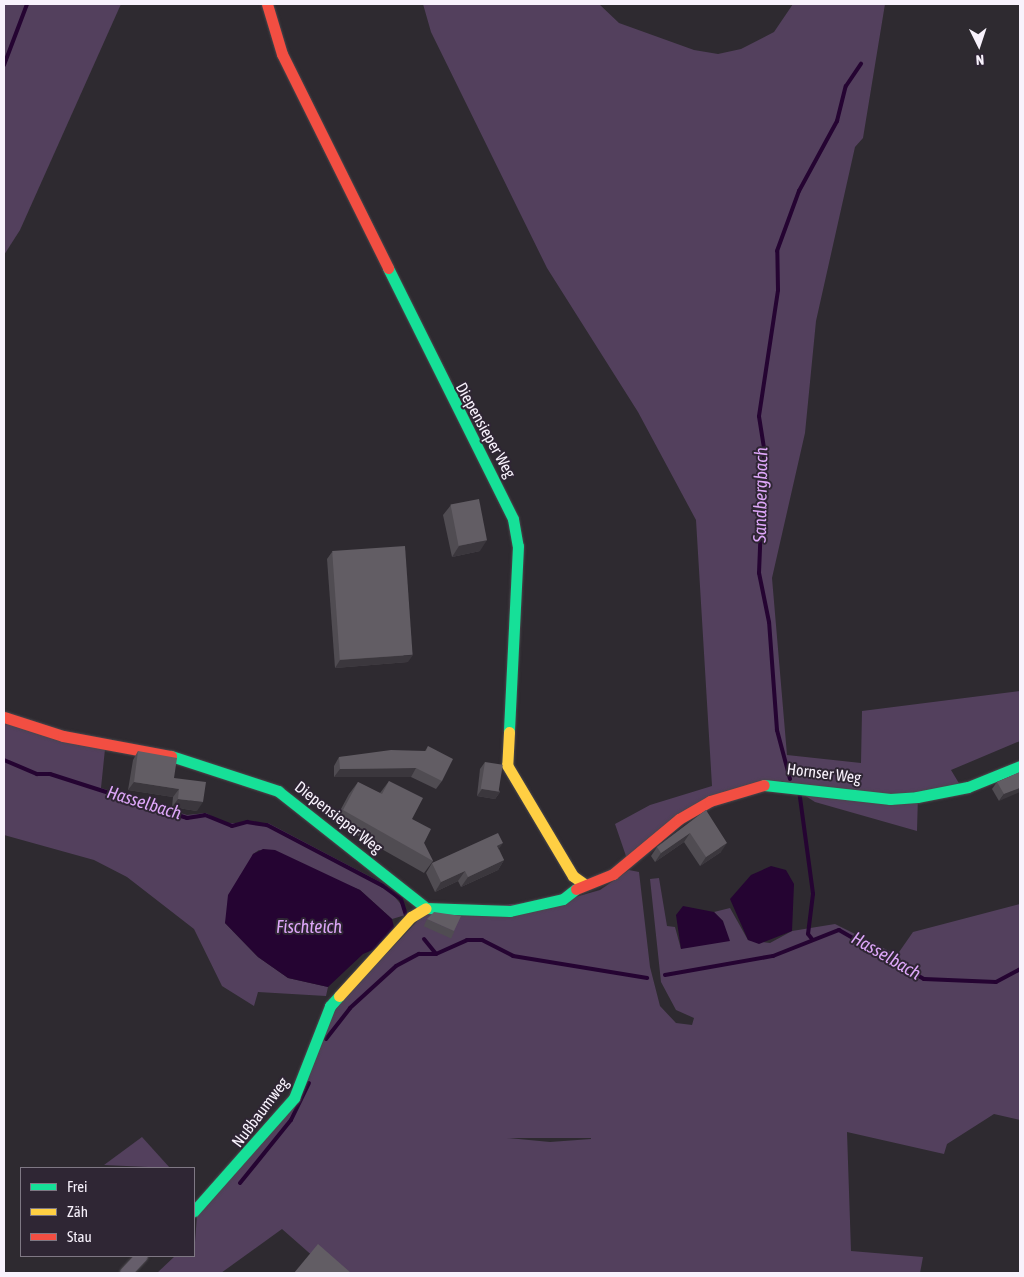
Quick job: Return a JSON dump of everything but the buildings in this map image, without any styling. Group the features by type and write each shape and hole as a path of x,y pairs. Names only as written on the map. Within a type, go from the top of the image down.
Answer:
{"street":[{"name":"Diepensieper Weg","path":"267,4 282,54 513,519 518,546 508,675 508,772 573,876 583,884"},
{"name":"Diepensieper Weg","path":"4,718 63,736 183,758 278,791 426,908"},
{"name":"Hornser Weg","path":"583,884 607,878 639,854 674,823 710,801 752,786 784,784 890,799 917,797 968,787 1020,766"},
{"path":"426,908 526,909 563,898 583,884"},
{"name":"Nußbaumweg","path":"195,1210 240,1164 294,1098 330,1006 411,917 426,908"},
{"path":"126,1273 141,1257"}],"shaded area":[{"path":"4,4 121,4 20,230 4,255"},
{"path":"423,4 599,4 619,23 694,50 718,54 741,49 774,32 793,4 885,4 863,138 855,147 816,321 805,433 772,578 787,755 861,763 862,711 1020,691 1020,741 951,770 960,785 918,795 917,831 815,802 782,781 726,791 627,859 615,824 650,805 712,786 696,520 638,412 547,268 431,32"},
{"path":"4,722 105,749 101,788 187,815 206,813 224,823 268,823 384,884 409,914 392,919 360,890 259,850 253,854 225,923 258,957 288,978 328,987 326,996 258,992 254,1006 222,986 194,929 127,877 94,860 4,835"},
{"path":"629,870 639,872 650,967 660,1006 676,1023 692,1025 694,1018 676,1010 661,982 650,879 659,878 667,926 675,927 681,949 723,921 714,912 730,908 748,940 770,943 792,931 835,924 897,955 913,932 1020,904 1020,1120 994,1114 947,1144 944,1154 847,1132 851,1251 923,1257 920,1273 332,1273 282,1229 221,1273 157,1273 174,1257 195,1257 197,1215 298,1100 331,1012 427,911 565,900 600,890","holes":["507,1138 591,1138 550,1142"]},
{"path":"142,1137 169,1167 148,1167 104,1165"}],"water":[{"name":"Fischteich","path":"263,849 275,850 360,890 392,919 394,927 375,949 363,954 328,987 288,978 258,957 225,923 228,895 253,854"},
{"path":"771,866 786,870 794,884 792,931 759,944 748,940 730,899 751,875"},
{"path":"683,906 714,912 723,921 730,941 681,949 676,915"}],"waterway":[{"path":"4,65 27,4"},
{"name":"Sandbergbach","path":"790,779 777,730 769,622 759,573 764,448 759,416 778,290 777,251 799,191 837,121 846,86 861,64"},
{"name":"Hasselbach","path":"4,760 37,774 50,774 187,818 205,815 232,826 247,822 267,825 383,886 401,899 406,915"},
{"name":"Sandbergbach","path":"799,790 813,894 808,934 812,939"},
{"name":"Hasselbach","path":"665,975 773,956 839,930 924,979 996,982 1020,969"},
{"name":"Hasselbach","path":"424,939 436,954 467,940 482,940 513,956 647,978"},
{"path":"326,1039 350,1008 396,966 419,954 436,954"},
{"path":"240,1183 291,1120 309,1083"}],"traffic: fast":[{"path":"388,268 513,519 518,546 509,732"},
{"path":"171,756 278,791 426,908 510,911 563,899 576,889"},
{"path":"764,785 890,799 917,797 968,787 1020,766"},
{"path":"195,1210 294,1098 330,1006 339,996"}],"traffic: slow":[{"path":"509,732 507,765 573,876 583,883"},
{"path":"339,996 411,917 426,908"}],"traffic: jam":[{"path":"267,4 282,54 388,268"},
{"path":"4,717 63,736 171,756"},
{"path":"576,889 613,874 679,819 710,801 764,785"}]}
